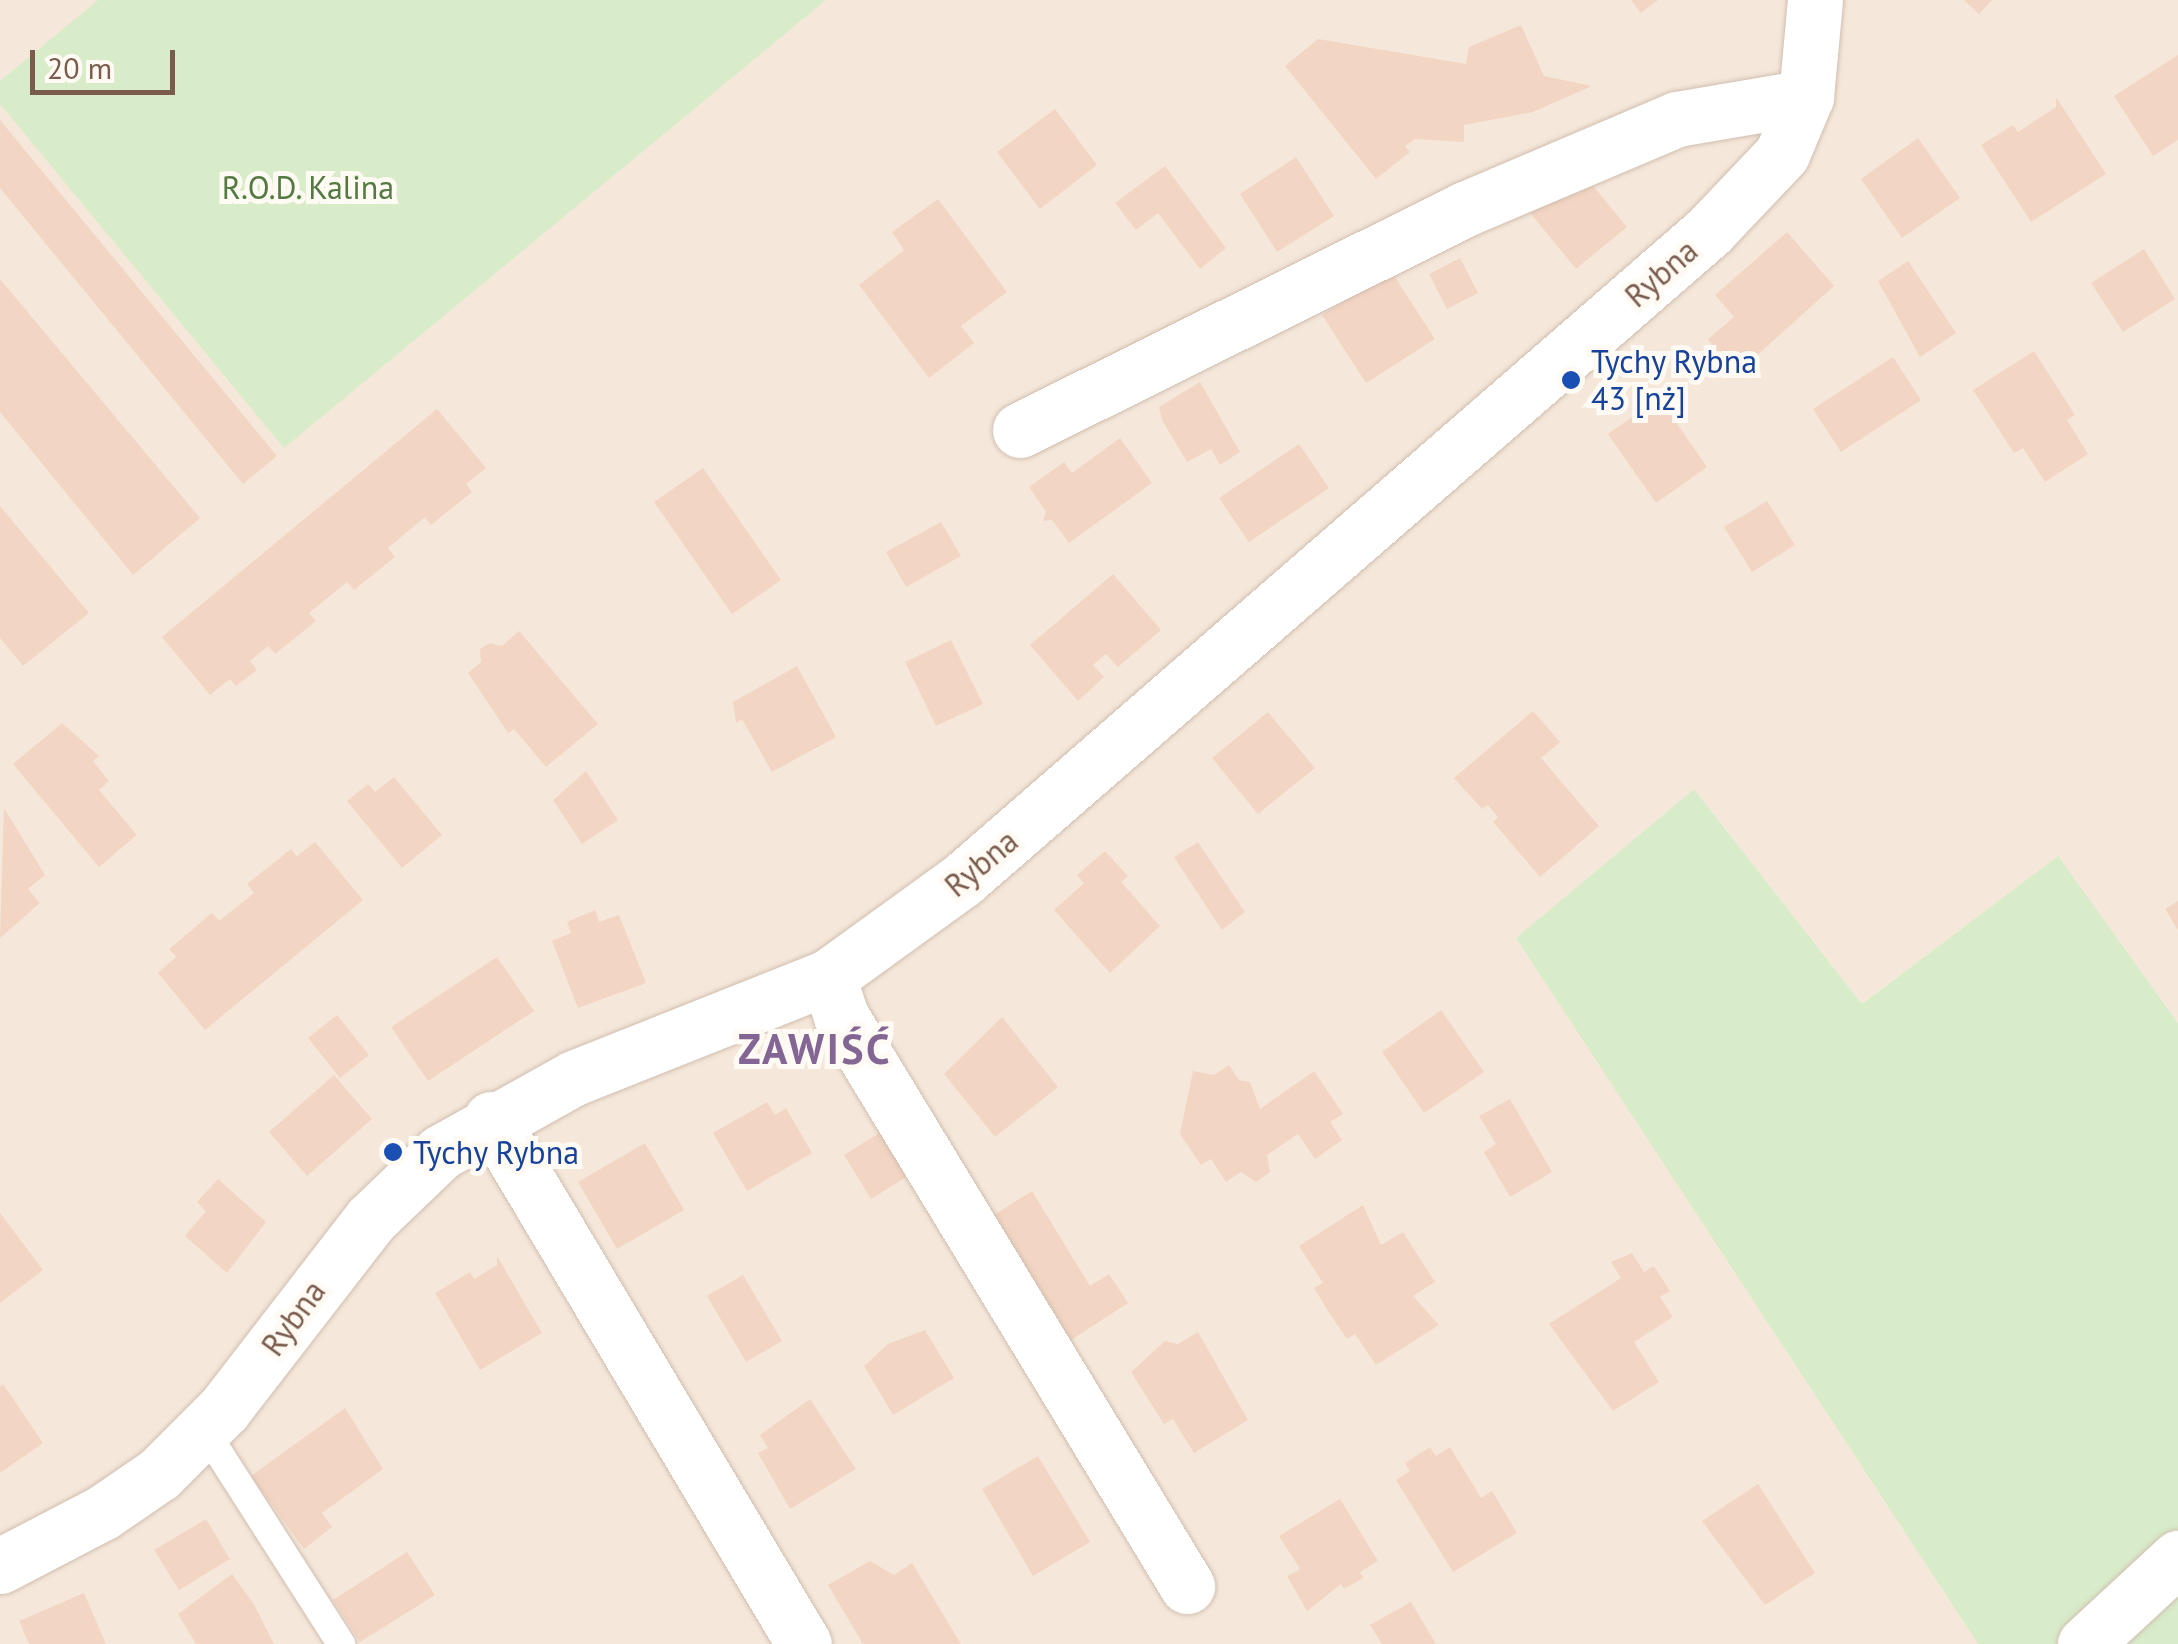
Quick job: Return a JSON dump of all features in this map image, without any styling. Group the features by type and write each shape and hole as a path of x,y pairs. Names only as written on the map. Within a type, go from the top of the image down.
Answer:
{"street":[{"name":"Rybna","path":"0,1566 102,1513 159,1474 205,1431 370,1220 420,1169 491,1119 828,977 962,880 1709,231 1782,154 1806,97 1815,0"},
{"path":"1020,430 1465,209 1677,120 1806,97"},
{"path":"828,977 841,1016 1187,1586"},
{"path":"491,1119 804,1644"},
{"path":"2085,1644 2178,1558"}],"lane":[{"path":"205,1431 341,1644"}],"shaded area":[{"path":"0,0 2178,0 2178,1023 2057,857 1862,1004 1694,789 1517,938 1978,1644 0,1644"}],"green space":[{"name":"R.O.D. Kalina","path":"98,0 826,0 284,448 0,104 0,81"},
{"path":"1694,789 1862,1004 2058,856 2178,1023 2178,1644 1978,1644 1516,938"}],"building":[{"path":"1631,0 1658,0 1641,13"},
{"path":"1964,0 1992,0 1979,14"},
{"path":"1521,25 1544,76 1592,86 1533,112 1464,125 1464,142 1415,139 1405,146 1410,152 1376,179 1285,66 1318,39 1466,64 1469,47"},
{"path":"2178,55 2178,140 2153,156 2114,96"},
{"path":"2056,97 2106,174 2031,222 1981,145 2013,125 2018,132 2056,107"},
{"path":"1055,109 1097,165 1040,209 997,152"},
{"path":"0,120 277,456 243,484 0,188"},
{"path":"1918,138 1960,198 1902,238 1861,179"},
{"path":"1296,157 1334,216 1277,252 1240,194"},
{"path":"1165,166 1226,248 1200,269 1158,213 1136,230 1115,203"},
{"path":"1589,181 1627,227 1576,269 1526,208"},
{"path":"938,199 1007,292 961,326 974,343 929,378 859,285 904,250 892,232"},
{"path":"1787,232 1834,286 1733,377 1708,339 1734,317 1715,295"},
{"path":"2144,249 2175,299 2123,332 2091,283"},
{"path":"1460,258 1478,293 1447,309 1429,274"},
{"path":"1908,261 1956,333 1920,357 1878,281"},
{"path":"1391,271 1435,339 1366,383 1322,315"},
{"path":"0,279 200,518 133,575 0,412"},
{"path":"2034,351 2075,415 2067,420 2088,454 2045,482 2023,448 2014,453 1973,390"},
{"path":"1893,357 1921,400 1841,452 1813,409"},
{"path":"1200,382 1240,452 1220,465 1211,449 1187,462 1162,420 1159,407"},
{"path":"1659,398 1707,467 1656,503 1608,434"},
{"path":"437,409 486,468 466,484 472,492 431,525 425,517 388,548 395,557 354,590 347,582 309,613 316,621 275,654 268,646 250,661 257,670 236,686 230,679 210,695 162,637"},
{"path":"1120,438 1152,483 1069,543 1052,520 1043,521 1046,512 1029,487 1064,462 1072,473"},
{"path":"1299,444 1329,488 1249,542 1219,498"},
{"path":"703,468 781,580 732,614 654,502"},
{"path":"1767,501 1795,545 1752,572 1724,527"},
{"path":"0,506 89,613 23,666 0,638"},
{"path":"941,522 961,556 906,587 886,552"},
{"path":"1113,574 1161,630 1118,667 1106,654 1093,665 1104,677 1078,701 1030,645"},
{"path":"519,631 598,724 546,767 514,729 508,733 468,673 481,662 480,649 490,643 502,646"},
{"path":"951,640 983,704 936,726 905,662"},
{"path":"797,666 836,737 772,772 742,719 736,723 733,702"},
{"path":"1533,711 1560,742 1541,758 1599,826 1540,877 1493,822 1498,817 1488,805 1482,809 1454,778"},
{"path":"1268,712 1315,768 1258,814 1212,758"},
{"path":"62,723 99,756 93,761 109,781 99,790 137,835 99,867 13,764"},
{"path":"586,771 618,820 582,844 553,800"},
{"path":"394,777 442,835 402,868 347,801 368,784 375,792"},
{"path":"4,808 45,875 28,889 40,903 0,938"},
{"path":"315,842 363,900 205,1030 158,973 176,957 169,949 212,913 219,921 254,893 247,884 291,849 297,856"},
{"path":"1198,842 1245,912 1222,930 1174,857"},
{"path":"1105,851 1128,876 1121,882 1160,926 1110,973 1054,910 1084,883 1077,875"},
{"path":"2178,901 2178,930 2165,909"},
{"path":"595,910 599,922 619,915 646,983 578,1008 552,941 571,933 567,922"},
{"path":"497,957 534,1011 428,1081 391,1027"},
{"path":"1441,1010 1484,1072 1424,1113 1382,1052"},
{"path":"337,1015 369,1055 340,1078 308,1038"},
{"path":"1002,1017 1058,1087 995,1137 944,1074"},
{"path":"1229,1065 1239,1080 1250,1082 1260,1109 1314,1071 1343,1114 1330,1122 1342,1140 1315,1159 1298,1134 1267,1155 1270,1172 1256,1182 1241,1172 1226,1182 1211,1159 1201,1165 1180,1134 1193,1071 1214,1075"},
{"path":"334,1075 372,1119 307,1176 269,1132"},
{"path":"1510,1099 1552,1172 1510,1197 1484,1152 1496,1144 1479,1116"},
{"path":"767,1102 775,1115 786,1108 812,1153 747,1191 713,1133"},
{"path":"884,1130 911,1174 871,1199 844,1155"},
{"path":"645,1143 684,1210 617,1249 578,1182"},
{"path":"218,1179 266,1222 227,1273 185,1236 206,1211 197,1202"},
{"path":"1032,1191 1090,1286 1109,1274 1128,1303 1065,1344 989,1218"},
{"path":"1363,1205 1381,1245 1403,1232 1435,1282 1413,1296 1439,1325 1376,1365 1355,1334 1347,1339 1330,1314 1314,1288 1323,1283 1299,1246"},
{"path":"0,1213 43,1270 0,1303"},
{"path":"1632,1253 1644,1272 1654,1266 1670,1291 1660,1297 1673,1317 1634,1342 1659,1382 1613,1411 1549,1324 1621,1278 1611,1262"},
{"path":"497,1256 542,1333 480,1370 435,1293 470,1272 474,1279 497,1265"},
{"path":"743,1275 782,1341 746,1362 707,1296"},
{"path":"925,1330 954,1378 893,1415 864,1366 888,1344"},
{"path":"1198,1332 1248,1420 1194,1453 1173,1419 1164,1424 1131,1372 1165,1341 1178,1344"},
{"path":"3,1384 43,1443 0,1473 0,1387"},
{"path":"810,1399 856,1469 790,1509 758,1453 768,1448 760,1435"},
{"path":"345,1408 383,1469 322,1513 332,1527 304,1549 251,1476"},
{"path":"1430,1447 1436,1456 1450,1447 1481,1498 1492,1491 1517,1533 1453,1572 1396,1480 1410,1471 1405,1463"},
{"path":"1038,1456 1090,1542 1033,1576 982,1489"},
{"path":"1758,1484 1815,1573 1765,1605 1702,1521"},
{"path":"1340,1499 1378,1561 1360,1572 1363,1578 1344,1589 1341,1584 1307,1611 1287,1576 1300,1569 1279,1536"},
{"path":"206,1519 230,1559 179,1590 154,1550"},
{"path":"407,1552 435,1595 360,1642 333,1600"},
{"path":"870,1561 894,1575 912,1563 961,1644 863,1644 828,1585"},
{"path":"232,1574 255,1606 274,1644 196,1644 178,1614"},
{"path":"84,1593 106,1644 29,1644 19,1621"},
{"path":"1411,1602 1436,1644 1382,1644 1370,1625"}],"place":[{"name":"Tychy Rybna 43 [nż]","path":"1571,380"},
{"name":"Tychy Rybna","path":"393,1152"}],"district":[{"name":"ZAWIŚĆ","path":"815,1049"}]}
